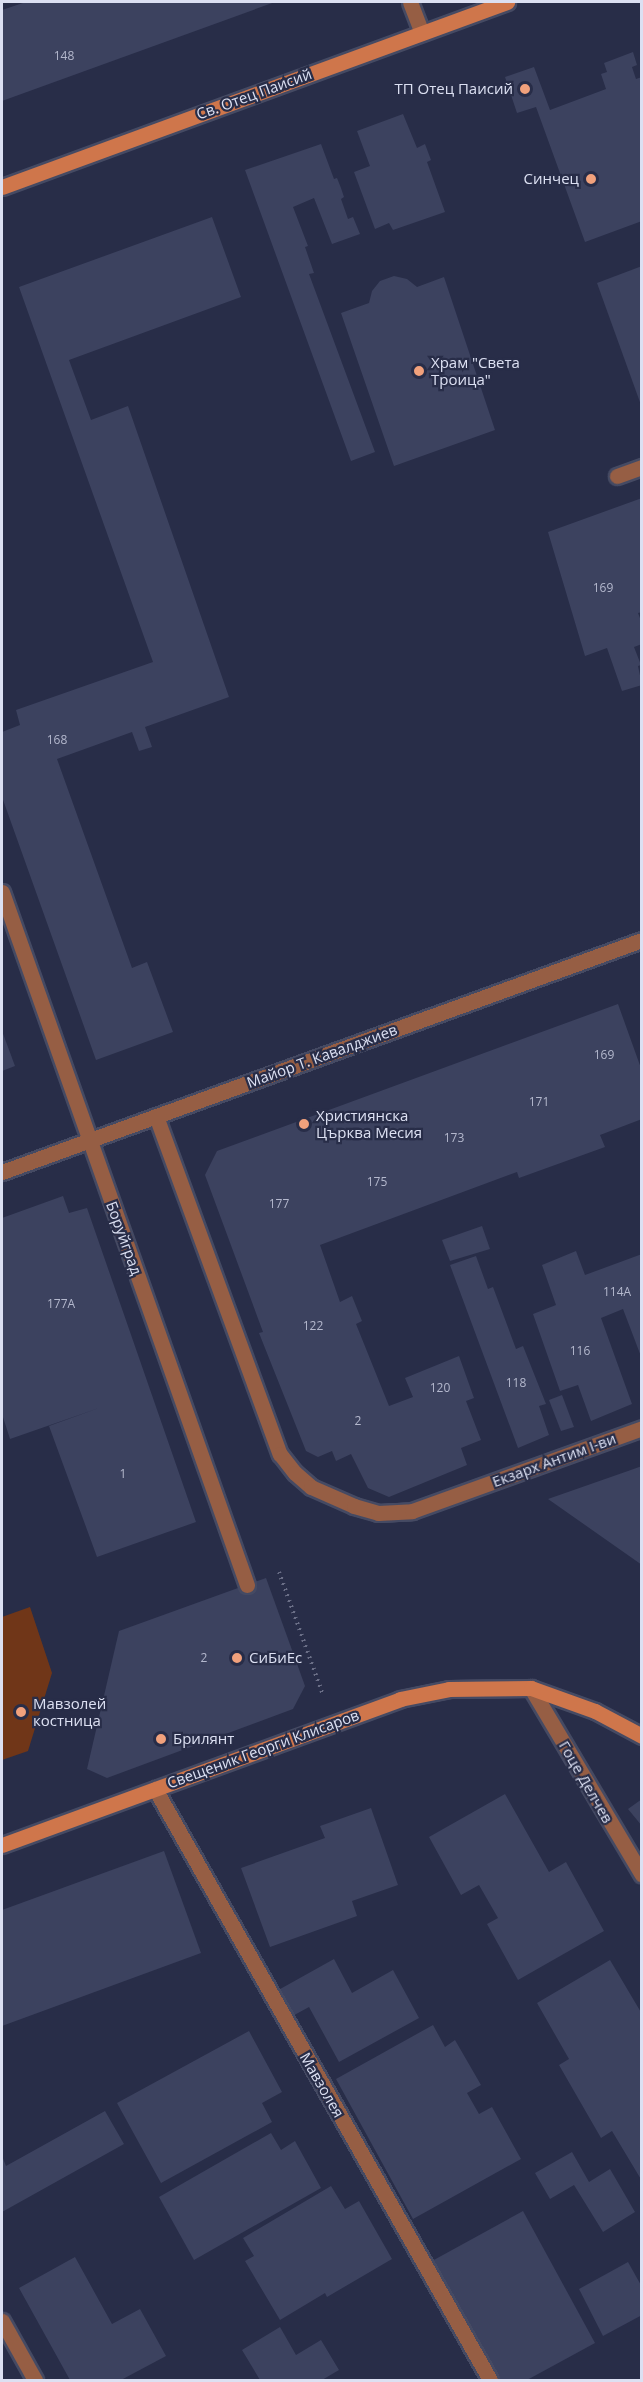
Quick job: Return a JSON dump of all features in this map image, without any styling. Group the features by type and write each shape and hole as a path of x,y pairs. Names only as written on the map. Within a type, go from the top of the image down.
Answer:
{"street":[{"path":"410,2 422,33"},
{"name":"Св. Отец Паисий","path":"2,187 507,2"},
{"path":"617,476 642,467"},
{"name":"Боруйград","path":"2,892 247,1585"},
{"name":"Майор Т. Кавалджиев","path":"2,1172 642,940"},
{"name":"Екзарх Антим I-ви","path":"156,1116 280,1454 294,1473 311,1487 354,1506 378,1513 412,1511 642,1428"},
{"path":"531,1688 595,1711 642,1736"},
{"name":"Свещеник Георги Клисаров","path":"2,1845 400,1699 449,1689 531,1688"},
{"name":"Гоце Делчев","path":"531,1688 642,1875"},
{"name":"Мавзолея","path":"155,1789 490,2380"},
{"path":"2,2321 35,2380"}],"path":[{"path":"278,1570 333,1724"}],"shaded area":[{"name":"Мавзолей костница","path":"30,1607 52,1673 28,1751 2,1760 2,1617"}],"building":[{"path":"26,2 275,2 2,101 2,10"},
{"name":"Синчец","path":"633,52 637,65 632,67 636,79 642,77 642,221 585,242 536,107 517,113 505,77 534,67 550,110 606,89 601,74 607,72 604,63"},
{"path":"403,114 417,148 425,144 431,160 427,162 445,212 393,230 389,223 375,229 354,172 370,166 357,131"},
{"path":"321,144 334,179 337,178 341,188 344,197 341,199 348,219 353,217 360,234 332,244 314,198 293,207 308,246 305,247 314,273 309,274 375,452 351,461 245,170"},
{"path":"212,217 241,297 69,360 91,420 128,406 229,697 145,727 152,747 139,751 132,732 57,759 132,968 147,962 173,1032 96,1060 2,797 2,732 20,725 16,710 153,662 19,287"},
{"path":"642,266 642,405 641,405 597,283"},
{"name":"Храм \"Света Троица\"","path":"394,276 407,279 417,287 444,277 495,430 394,466 341,313 369,303 372,291 380,281"},
{"path":"642,498 642,612 638,613 642,623 642,644 634,647 641,665 638,666 642,685 622,691 607,648 585,656 548,532"},
{"path":"618,1004 642,1071 642,1119 600,1135 605,1147 519,1178 517,1172 320,1245 340,1302 352,1296 362,1321 356,1324 389,1406 413,1397 405,1378 459,1356 474,1398 466,1401 481,1440 461,1448 467,1465 389,1497 368,1488 351,1454 336,1461 332,1451 318,1457 306,1451 259,1333 263,1332 205,1175 217,1151"},
{"path":"2,1031 15,1066 2,1071"},
{"path":"63,1196 69,1213 87,1208 196,1522 97,1557 49,1426 99,1408 10,1439 2,1414 2,1218"},
{"path":"482,1226 490,1249 450,1261 442,1240"},
{"path":"576,1251 585,1275 642,1254 642,1359 623,1309 601,1318 632,1404 591,1421 578,1385 560,1391 533,1314 556,1305 542,1265"},
{"path":"476,1256 488,1289 493,1287 516,1349 523,1346 546,1404 539,1406 549,1435 518,1448 450,1265"},
{"path":"562,1395 574,1427 561,1431 549,1400"},
{"path":"642,1466 642,1565 548,1499 628,1471"},
{"path":"266,1578 305,1686 293,1709 107,1778 87,1769 119,1631"},
{"path":"505,1794 549,1872 566,1862 604,1931 518,1980 487,1924 498,1918 479,1885 461,1895 429,1837"},
{"path":"642,1799 642,1826 628,1809"},
{"path":"371,1808 398,1885 352,1901 357,1916 270,1947 241,1868 325,1838 320,1826"},
{"path":"164,1851 201,1953 2,2026 2,1910"},
{"path":"334,1959 352,1993 393,1970 419,2018 339,2062 309,2007 287,2019 273,1993"},
{"path":"610,1960 642,2014 642,2181 612,2131 601,2138 559,2065 569,2059 537,2003"},
{"path":"433,2025 445,2047 455,2040 481,2085 467,2093 479,2114 492,2107 521,2159 413,2219 336,2079"},
{"path":"249,2031 282,2092 262,2103 272,2122 161,2183 117,2103"},
{"path":"105,2111 124,2144 2,2212 2,2156 6,2166"},
{"path":"271,2133 281,2150 295,2141 321,2188 194,2260 159,2197"},
{"path":"572,2152 589,2182 610,2169 635,2212 603,2232 574,2185 550,2199 535,2173"},
{"path":"331,2186 345,2209 359,2201 392,2259 327,2297 325,2293 280,2320 245,2261 254,2256 243,2238"},
{"path":"523,2211 595,2343 527,2380 498,2380 432,2261"},
{"path":"75,2257 112,2324 140,2309 166,2356 121,2380 70,2380 19,2288"},
{"path":"628,2262 642,2287 642,2315 603,2336 579,2289"},
{"path":"280,2327 296,2355 321,2340 339,2370 322,2380 260,2380 242,2350"}],"place":[{"name":"ТП Отец Паисий","path":"525,89"},
{"name":"Синчец","path":"591,179"},
{"name":"Храм \"Света Троица\"","path":"419,371"},
{"name":"Християнска Църква Месия","path":"304,1124"},
{"name":"СиБиЕс","path":"237,1658"},
{"name":"Мавзолей костница","path":"21,1712"},
{"name":"Брилянт","path":"161,1739"}]}
